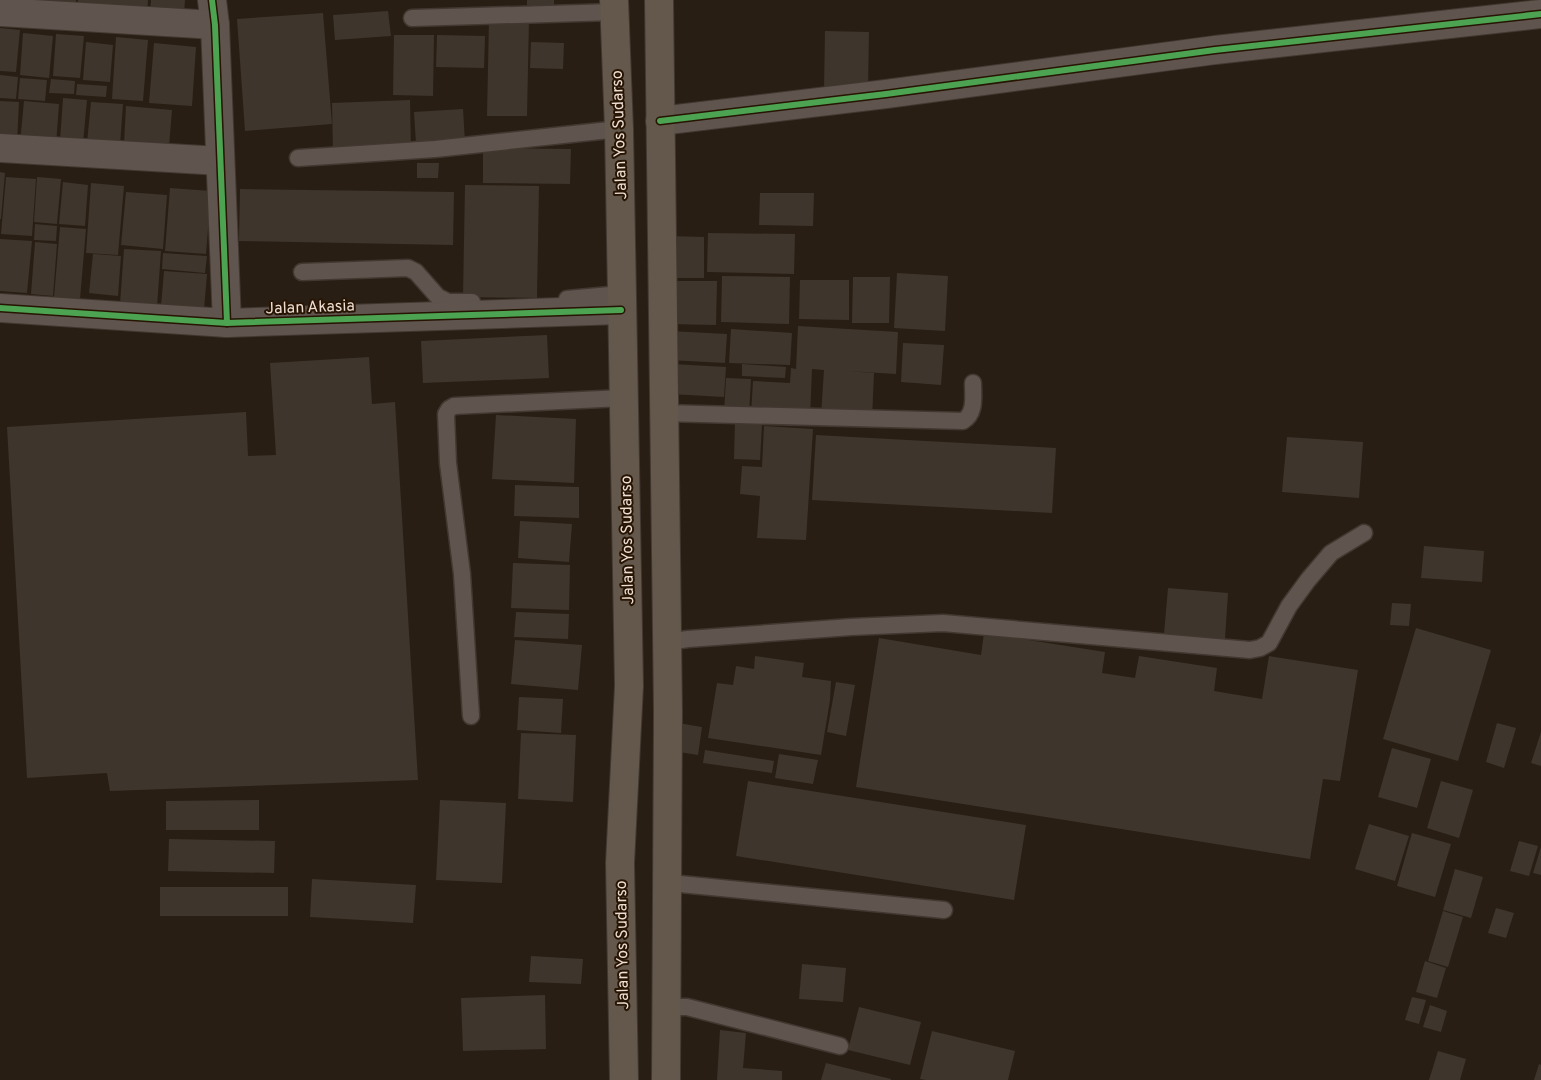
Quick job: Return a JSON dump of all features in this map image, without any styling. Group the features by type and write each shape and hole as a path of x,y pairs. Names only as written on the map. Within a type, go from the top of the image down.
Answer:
{"highway":[{"path":"659,0 667,642 668,884 666,1080"},
{"name":"Jalan Yos Sudarso","path":"614,6 629,686 620,863 624,1080"},
{"path":"628,641 667,642"}],"street":[{"path":"0,12 213,12 227,323"},
{"path":"660,121 886,94 1215,50 1541,14"},
{"path":"0,148 220,162"},
{"name":"Jalan Akasia","path":"0,308 227,323 622,302"}],"lane":[{"path":"412,18 614,6"},
{"path":"298,158 435,150 618,129"},
{"path":"302,272 408,268 416,272 438,297 448,302 520,304 622,302"},
{"path":"664,414 963,421 968,418 973,409 973,383"},
{"path":"471,716 462,574 448,463 446,414 448,409 464,406 623,398"},
{"path":"667,642 851,627 943,623 1250,650 1260,648 1269,643 1289,606 1331,553 1364,533"},
{"path":"668,884 944,910"},
{"path":"667,1007 687,1007 840,1046"}],"building":[{"path":"49,0 76,0 75,12 48,10"},
{"path":"78,0 148,0 147,15 77,12"},
{"path":"151,0 185,0 184,14 150,11"},
{"path":"527,0 554,0 554,5 527,5"},
{"path":"388,11 391,36 335,40 333,15"},
{"path":"323,13 332,124 245,131 237,19"},
{"path":"489,19 529,19 527,116 487,116"},
{"path":"0,28 20,30 16,72 0,71"},
{"path":"825,31 869,32 868,90 824,89"},
{"path":"23,33 53,36 49,78 20,75"},
{"path":"56,34 84,36 80,78 53,76"},
{"path":"394,35 434,35 433,96 393,95"},
{"path":"437,35 485,36 484,68 436,67"},
{"path":"116,37 148,40 143,101 112,99"},
{"path":"86,42 113,45 110,82 83,80"},
{"path":"531,42 564,43 563,69 530,68"},
{"path":"154,43 196,47 192,106 149,103"},
{"path":"0,75 18,77 16,99 0,98"},
{"path":"20,78 47,80 45,101 18,99"},
{"path":"51,79 75,81 74,94 49,93"},
{"path":"77,84 107,86 106,97 76,95"},
{"path":"63,98 87,100 83,143 60,141"},
{"path":"410,100 411,150 333,152 332,103"},
{"path":"0,101 19,102 17,142 0,141"},
{"path":"24,101 59,104 56,145 20,143"},
{"path":"91,102 123,104 120,145 87,143"},
{"path":"126,106 172,110 169,147 124,144"},
{"path":"463,109 465,142 416,144 414,112"},
{"path":"483,148 571,149 570,184 483,183"},
{"path":"417,163 439,163 438,178 417,178"},
{"path":"0,172 5,173 1,219 0,219"},
{"path":"6,177 36,179 32,236 1,234"},
{"path":"37,177 61,179 57,224 34,222"},
{"path":"63,182 88,185 85,226 59,224"},
{"path":"91,183 124,186 118,255 86,253"},
{"path":"465,185 539,186 537,298 463,297"},
{"path":"170,188 211,191 206,254 165,251"},
{"path":"240,189 454,192 453,245 239,241"},
{"path":"126,192 167,195 163,249 121,245"},
{"path":"760,193 814,193 813,226 759,225"},
{"path":"35,224 57,226 56,241 34,240"},
{"path":"60,227 86,229 80,299 54,297"},
{"path":"708,233 795,234 794,274 707,272"},
{"path":"669,236 704,237 704,278 669,278"},
{"path":"0,239 32,241 27,293 0,291"},
{"path":"35,242 57,244 53,296 31,294"},
{"path":"124,249 161,251 157,307 120,304"},
{"path":"163,253 207,256 205,273 162,269"},
{"path":"93,254 121,256 118,296 89,293"},
{"path":"164,271 207,274 204,309 161,306"},
{"path":"897,273 948,276 945,331 894,328"},
{"path":"722,276 790,277 789,324 721,322"},
{"path":"853,277 890,277 889,323 852,323"},
{"path":"800,280 849,280 849,320 799,319"},
{"path":"667,281 717,281 716,325 666,324"},
{"path":"798,326 898,332 896,374 848,371 874,373 872,419 821,416 824,370 812,369 810,417 751,414 753,381 790,383 791,368 796,369"},
{"path":"731,329 792,333 790,365 729,363"},
{"path":"669,331 727,334 725,363 668,360"},
{"path":"547,335 549,378 423,383 421,341"},
{"path":"903,343 944,345 941,385 901,382"},
{"path":"369,357 372,404 395,402 418,780 110,791 107,773 27,778 7,427 246,412 248,456 276,455 270,363"},
{"path":"672,364 726,367 724,397 670,394"},
{"path":"742,364 786,367 785,378 742,376"},
{"path":"726,378 751,379 749,414 724,413"},
{"path":"496,415 576,419 574,483 492,479"},
{"path":"735,422 762,424 760,460 734,459"},
{"path":"764,426 813,429 806,540 757,538 760,496 740,494 742,466 762,467"},
{"path":"816,435 1056,448 1052,513 812,500"},
{"path":"1287,437 1363,442 1359,498 1282,492"},
{"path":"515,485 579,487 579,518 514,516"},
{"path":"520,521 572,524 569,562 518,558"},
{"path":"1424,546 1484,551 1482,582 1421,578"},
{"path":"513,563 570,565 569,610 511,608"},
{"path":"1168,588 1228,593 1225,639 1164,634"},
{"path":"1392,603 1411,604 1409,626 1390,625"},
{"path":"516,612 569,614 568,639 514,637"},
{"path":"1416,628 1491,650 1458,761 1383,739"},
{"path":"984,633 1105,652 1102,673 1135,678 1139,656 1217,668 1214,691 1262,699 1269,656 1358,670 1340,781 1323,779 1310,859 856,787 879,638 981,655"},
{"path":"515,640 582,645 578,690 511,684"},
{"path":"755,656 804,663 802,677 831,681 830,700 821,755 708,738 717,683 733,685 736,666 754,669"},
{"path":"836,682 855,685 846,736 827,732"},
{"path":"519,697 563,699 561,733 517,730"},
{"path":"678,723 702,727 698,755 673,751"},
{"path":"1497,723 1516,728 1504,768 1486,762"},
{"path":"1541,732 1541,766 1531,763"},
{"path":"521,733 576,735 573,802 518,799"},
{"path":"1392,748 1431,759 1417,808 1378,797"},
{"path":"705,750 774,761 772,773 703,763"},
{"path":"779,754 818,760 813,784 775,778"},
{"path":"748,781 1026,825 1014,900 736,856"},
{"path":"1441,781 1473,790 1459,838 1427,828"},
{"path":"259,800 259,830 166,830 166,801"},
{"path":"440,800 506,803 502,883 436,880"},
{"path":"1369,824 1409,836 1395,881 1355,869"},
{"path":"1412,833 1451,844 1435,897 1397,886"},
{"path":"169,839 275,841 274,873 168,871"},
{"path":"1519,841 1538,846 1529,876 1510,871"},
{"path":"1541,847 1541,875 1533,873"},
{"path":"1455,869 1483,877 1471,918 1443,910"},
{"path":"312,879 416,885 413,923 310,917"},
{"path":"160,887 288,887 288,916 160,916"},
{"path":"1496,908 1514,913 1506,938 1488,933"},
{"path":"1443,911 1463,917 1448,967 1428,961"},
{"path":"531,956 583,959 581,984 529,982"},
{"path":"1425,961 1446,968 1437,998 1416,992"},
{"path":"802,964 846,968 843,1002 799,999"},
{"path":"545,995 546,1049 463,1051 461,998"},
{"path":"1412,997 1426,1000 1419,1024 1405,1020"},
{"path":"1430,1005 1447,1011 1441,1032 1423,1027"},
{"path":"859,1007 921,1022 910,1065 848,1050"},
{"path":"720,1030 746,1033 743,1068 782,1071 782,1080 717,1080"},
{"path":"932,1031 1015,1051 1008,1080 920,1079"},
{"path":"1438,1051 1466,1059 1460,1080 1429,1080"},
{"path":"826,1063 891,1079 891,1080 821,1080"},
{"path":"1539,1064 1541,1065 1541,1080 1534,1080"}],"cycle path":[{"path":"212,0 215,25 227,323"},
{"path":"660,121 886,94 1215,50 1541,14"},
{"path":"0,308 227,323 621,310"}]}
